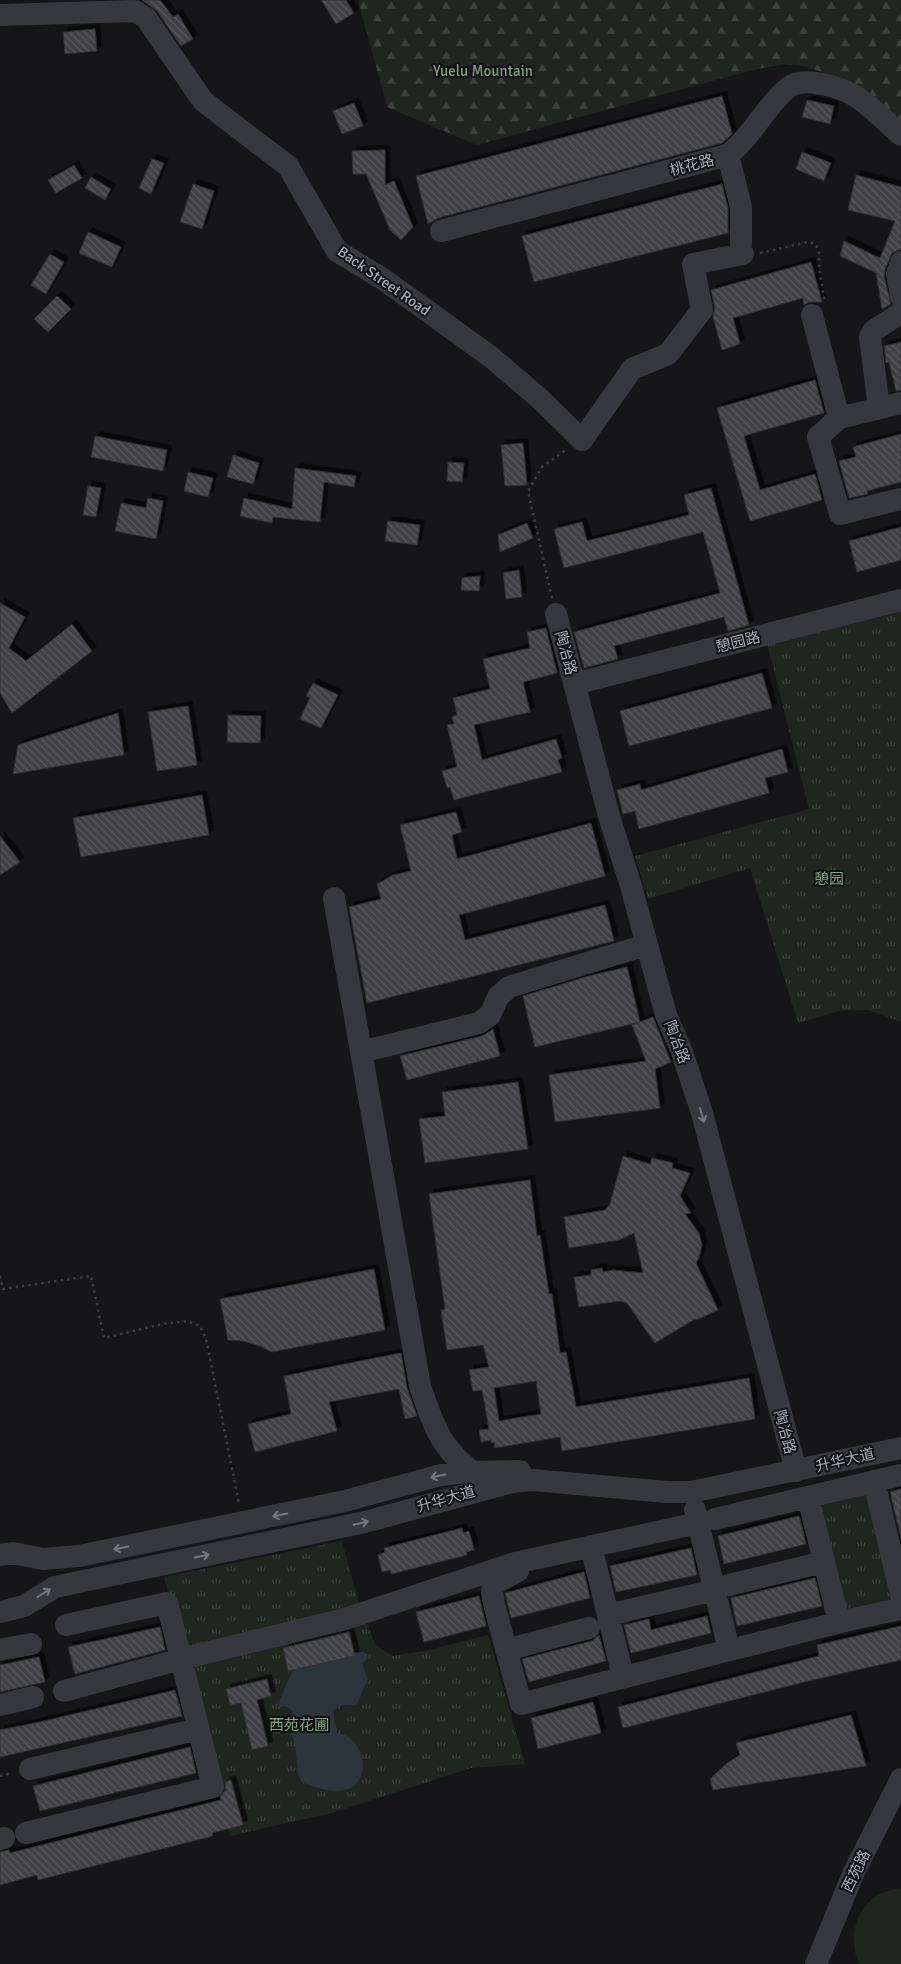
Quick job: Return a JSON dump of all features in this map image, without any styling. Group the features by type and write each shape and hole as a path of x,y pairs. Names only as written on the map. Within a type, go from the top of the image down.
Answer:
{"street":[{"name":"Back Street Road","path":"0,15 130,5 146,18 203,101 288,166 337,251 383,278 490,357 539,398 582,440"},
{"name":"桃花路","path":"441,231 728,155 736,149 790,86 803,82 815,82 854,95 901,135"},
{"path":"582,440 632,368 668,354 702,310 693,264 742,248 741,207 728,155"},
{"path":"901,262 898,274 901,296"},
{"path":"879,408 870,337 873,331 901,313"},
{"path":"814,322 840,418"},
{"path":"901,403 840,418 818,436 840,514 901,499"},
{"name":"憩园路","path":"574,684 901,600"},
{"name":"陶冶路","path":"556,614 646,945 666,1014 702,1113 800,1465"},
{"path":"334,898 420,1386 432,1422 442,1440 458,1460 472,1472 497,1485"},
{"path":"360,1052 479,1023 490,1015 498,998 508,987 646,945"},
{"name":"升华大道","path":"800,1465 901,1438"},
{"name":"升华大道","path":"0,1612 24,1606 55,1587 365,1522 497,1485 532,1480 667,1492 800,1465 901,1448"},
{"name":"升华大道","path":"0,1555 13,1554 43,1559 79,1556 345,1501 441,1475 502,1470 544,1472 690,1487"},
{"path":"64,1691 345,1618 515,1563 707,1521 901,1475"},
{"path":"874,1481 896,1547 901,1595"},
{"path":"690,1487 707,1521 722,1588 729,1650"},
{"path":"808,1497 839,1622"},
{"path":"591,1546 623,1676"},
{"path":"544,1556 494,1584 492,1592 521,1704 623,1676 770,1641 861,1615 901,1609"},
{"path":"608,1615 824,1562"},
{"path":"10,1837 213,1787 166,1603 66,1626"},
{"path":"506,1650 589,1628"},
{"path":"0,1650 31,1644"},
{"path":"0,1705 33,1697"},
{"path":"30,1769 198,1729"},
{"name":"西苑路","path":"816,1964 854,1872 901,1779"}],"path":[{"path":"742,248 771,251 808,242 815,244 819,250 819,268 825,313 814,322"},
{"path":"556,614 528,491 542,467 582,440"},
{"path":"0,1276 3,1289 92,1276 104,1338 162,1324 187,1321 200,1326 206,1339 237,1486 242,1523"}],"green space":[{"name":"Yuelu Mountain","path":"358,0 901,0 901,126 849,87 835,79 806,67 784,65 734,75 477,145 387,107"},
{"name":"憩园","path":"901,600 901,1022 868,1010 839,1011 798,1023 750,868 648,899 635,856 809,809 765,635"},
{"path":"871,1485 901,1605 840,1616 812,1500"},
{"name":"西苑花圃","path":"342,1541 357,1597 375,1644 392,1656 429,1650 488,1635 525,1764 471,1768 332,1813 230,1836 164,1577"},
{"path":"901,1888 901,1964 860,1964 856,1956 854,1938 857,1921 861,1913 875,1897"}],"shaded area":[{"path":"354,1652 364,1652 368,1658 362,1663 368,1680 357,1704 341,1706 333,1711 337,1733 349,1737 358,1747 362,1760 362,1772 357,1783 345,1790 327,1790 301,1781 298,1774 295,1743 291,1735 295,1718 292,1710 285,1706 279,1707 280,1699 293,1670 354,1656"}],"building":[{"path":"142,0 160,0 173,17 178,14 193,39 181,46 157,11"},
{"path":"321,0 346,0 354,13 336,24"},
{"path":"95,29 97,51 65,54 63,32"},
{"path":"722,96 732,134 722,143 438,218 428,224 416,176"},
{"path":"807,100 834,106 830,124 802,117"},
{"path":"354,103 363,126 342,134 333,111"},
{"path":"385,150 385,185 394,181 413,227 401,240 390,230 366,174 353,174 352,151"},
{"path":"802,152 831,163 824,181 796,169"},
{"path":"152,159 164,163 151,194 139,188"},
{"path":"74,165 82,178 56,193 48,180"},
{"path":"856,175 901,187 901,249 892,253 885,270 884,276 891,304 882,309 876,273 840,256 844,241 880,258 895,221 848,210"},
{"path":"91,177 111,189 105,200 85,188"},
{"path":"193,184 214,191 202,229 180,222"},
{"path":"722,184 728,209 728,233 534,282 522,236"},
{"path":"88,232 121,247 112,267 79,253"},
{"path":"50,254 64,262 46,294 31,285"},
{"path":"811,262 822,302 809,302 804,305 803,298 733,318 740,344 722,350 713,317 715,308 711,290"},
{"path":"57,296 71,309 48,332 34,319"},
{"path":"901,342 901,390 896,391 889,362 886,363 884,346"},
{"path":"815,380 824,413 744,436 760,490 815,474 822,500 750,521 717,408"},
{"path":"901,434 901,482 867,491 868,494 849,498 839,461 856,457 853,447"},
{"path":"95,436 167,450 163,471 91,457"},
{"path":"523,443 527,485 505,486 501,445"},
{"path":"233,455 259,463 253,484 227,477"},
{"path":"448,462 464,463 462,482 447,481"},
{"path":"295,468 356,476 354,487 324,482 320,522 273,517 272,523 240,516 244,498 292,509"},
{"path":"188,472 213,478 208,497 184,491"},
{"path":"88,486 101,488 96,517 83,515"},
{"path":"711,488 749,625 728,631 724,617 614,646 618,659 584,668 574,632 720,593 703,532 564,568 554,529 582,522 587,541 689,515 684,495"},
{"path":"148,498 163,501 156,539 115,531 121,503 146,508"},
{"path":"388,521 420,525 417,545 385,541"},
{"path":"527,523 533,538 500,552 498,535"},
{"path":"901,527 901,560 857,572 849,541"},
{"path":"519,570 522,597 506,599 503,573"},
{"path":"480,576 479,591 461,590 462,578"},
{"path":"0,603 25,617 9,648 26,661 72,624 92,651 12,713 0,693"},
{"path":"546,628 557,673 523,682 530,712 474,725 482,760 556,739 562,758 558,760 562,772 454,800 450,787 447,788 442,771 457,767 447,725 454,724 452,717 457,715 453,698 490,689 483,659 530,648 527,632"},
{"path":"762,673 772,708 629,746 620,711"},
{"path":"313,683 338,695 321,728 300,719 310,698 306,696"},
{"path":"188,706 197,765 157,771 148,712"},
{"path":"118,713 124,755 13,774 18,745"},
{"path":"228,715 261,716 260,743 227,742"},
{"path":"782,749 788,772 765,778 769,793 639,829 635,811 623,814 617,790 640,784 641,790"},
{"path":"202,795 209,835 81,857 73,818"},
{"path":"456,812 462,832 452,835 457,859 591,823 605,876 459,915 465,940 605,905 614,941 367,1003 349,907 381,899 377,884 393,875 411,871 400,825"},
{"path":"0,836 20,862 0,875"},
{"path":"627,967 640,1022 535,1047 523,996 589,976"},
{"path":"653,1017 671,1062 655,1069 660,1108 555,1122 549,1075 646,1061 632,1025"},
{"path":"493,1029 500,1056 407,1080 400,1056 482,1036"},
{"path":"518,1082 528,1149 425,1163 419,1119 445,1116 442,1092"},
{"path":"623,1156 650,1164 652,1158 673,1163 672,1168 690,1173 680,1196 691,1213 685,1214 699,1233 702,1245 696,1263 718,1310 695,1319 655,1343 627,1303 620,1301 579,1307 574,1277 591,1275 591,1270 602,1268 603,1272 613,1270 643,1273 634,1233 619,1240 569,1248 564,1217 605,1210 610,1204"},
{"path":"530,1180 537,1236 540,1235 549,1294 552,1294 560,1353 566,1352 576,1407 749,1378 755,1419 562,1451 560,1437 495,1448 494,1442 491,1443 491,1440 481,1442 479,1430 489,1429 482,1390 473,1391 469,1370 489,1367 483,1345 447,1350 441,1310 445,1309 429,1194","holes":["536,1381 541,1414 499,1421 494,1388"]},
{"path":"374,1269 385,1330 272,1352 243,1341 228,1340 220,1299"},
{"path":"401,1353 407,1388 417,1416 405,1419 399,1389 329,1402 337,1431 255,1452 248,1424 291,1414 284,1376"},
{"path":"901,1489 901,1538 890,1492"},
{"path":"799,1516 806,1544 724,1564 718,1536"},
{"path":"462,1528 463,1533 469,1531 474,1550 466,1552 467,1555 391,1574 390,1570 382,1572 378,1555 385,1552 384,1548"},
{"path":"691,1548 697,1575 616,1592 610,1566"},
{"path":"584,1572 590,1598 511,1618 505,1593"},
{"path":"815,1578 822,1606 737,1626 731,1598"},
{"path":"479,1596 486,1626 424,1642 416,1612"},
{"path":"707,1616 711,1633 631,1653 624,1625 649,1619 651,1630"},
{"path":"901,1626 901,1660 804,1682 623,1728 618,1707 819,1656 817,1645"},
{"path":"160,1627 165,1650 75,1674 68,1647"},
{"path":"349,1632 355,1656 288,1671 283,1648"},
{"path":"599,1635 606,1661 529,1682 522,1659 592,1641"},
{"path":"39,1657 45,1682 0,1692 0,1665"},
{"path":"267,1679 271,1696 257,1700 268,1746 252,1750 241,1703 230,1705 226,1689"},
{"path":"175,1690 182,1716 0,1757 0,1730"},
{"path":"593,1702 601,1733 538,1749 531,1718"},
{"path":"851,1715 866,1766 713,1790 710,1779 727,1763 740,1755 736,1743"},
{"path":"190,1747 196,1773 40,1811 33,1786"},
{"path":"231,1780 243,1825 212,1833 213,1836 38,1880 37,1875 0,1885 0,1852 9,1850 10,1853 221,1800 220,1797 226,1790 225,1782"}]}
